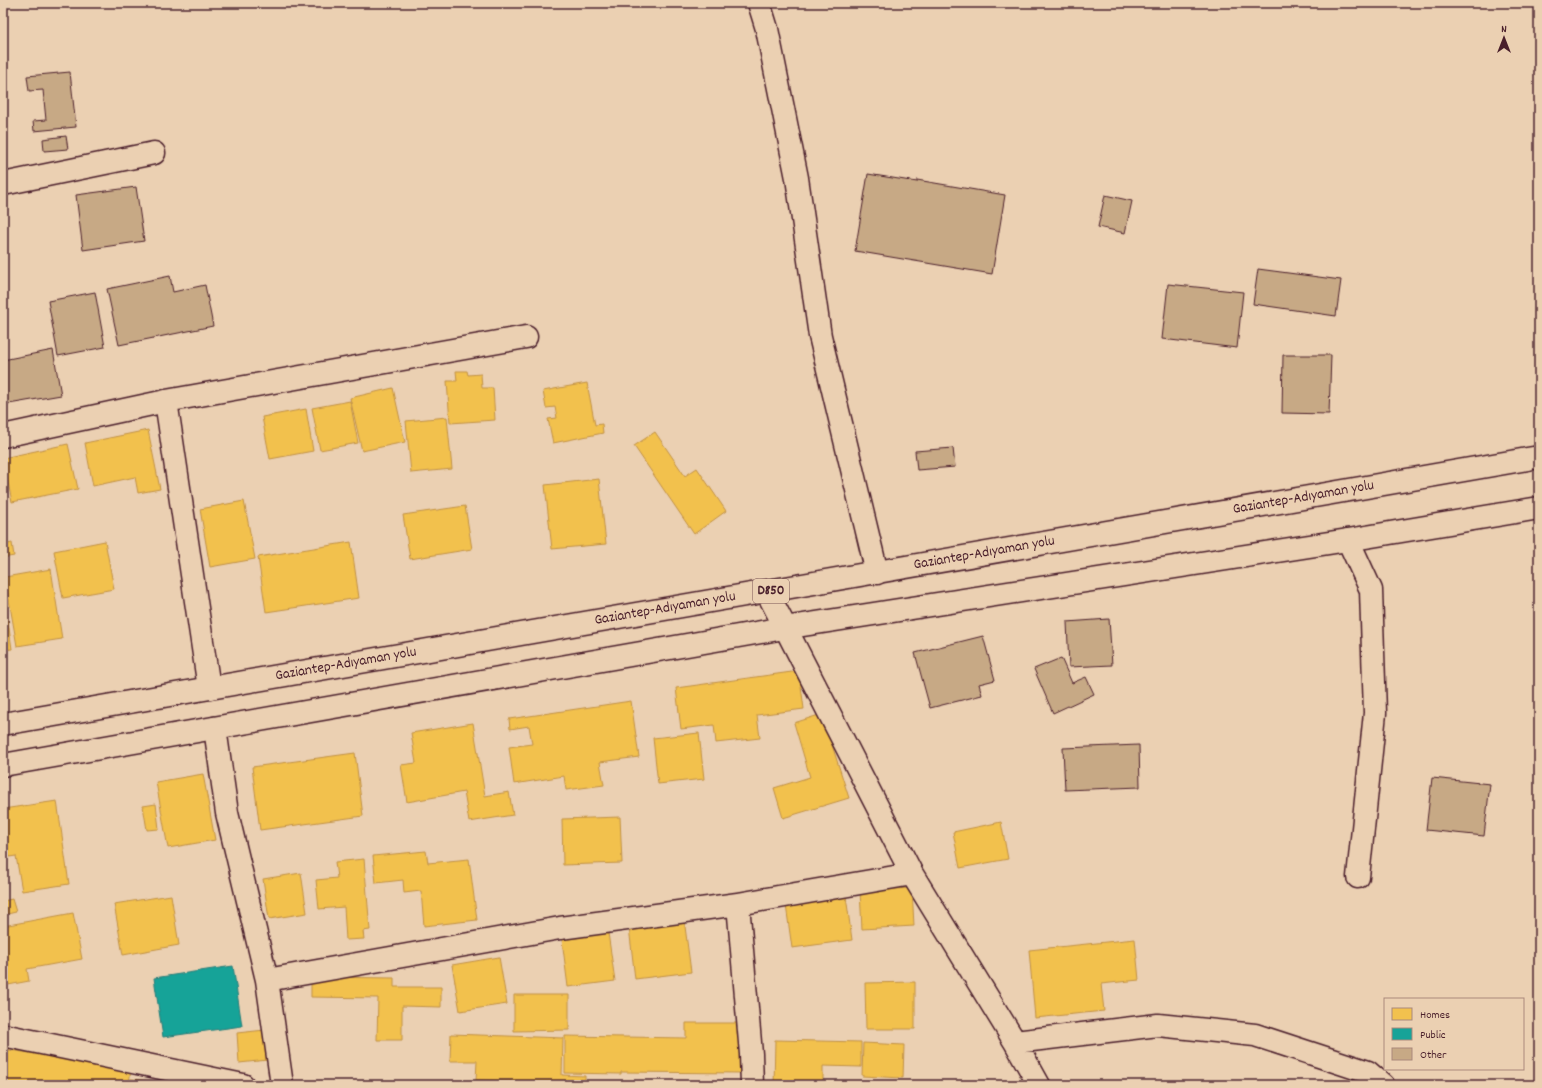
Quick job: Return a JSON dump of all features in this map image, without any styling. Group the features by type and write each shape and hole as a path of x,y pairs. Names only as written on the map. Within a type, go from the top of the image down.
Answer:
{"main road":[{"path":"759,3 767,29 797,178 820,336 877,573"},
{"path":"3,184 154,153"},
{"path":"3,436 166,401 526,337"},
{"path":"166,401 209,688"},
{"name":"Gaziantep-Adıyaman yolu","path":"3,724 1539,457"},
{"path":"3,765 784,628 1348,540 1539,508"},
{"path":"1348,540 1371,590 1375,714 1358,877"},
{"path":"766,592 912,874 1015,1042 1039,1085"},
{"path":"216,728 226,813 267,980 282,1085"},
{"path":"267,980 560,928 738,904 912,874"},
{"path":"738,904 751,1054 752,1085"},
{"path":"1015,1042 1158,1025 1256,1035 1368,1072 1383,1085"},
{"path":"3,1035 243,1085"}],"building: Homes":[{"path":"456,371 467,371 468,375 481,374 482,388 493,388 495,420 450,423 447,381 457,381"},
{"path":"587,383 595,425 602,424 603,433 553,443 548,419 557,418 555,407 546,408 543,391"},
{"path":"393,388 405,442 362,451 350,398"},
{"path":"350,401 358,443 320,450 312,408"},
{"path":"306,409 313,451 270,459 262,417"},
{"path":"447,417 452,469 411,473 406,421"},
{"path":"148,430 160,489 138,493 135,477 93,486 85,443"},
{"path":"655,432 685,476 697,468 726,511 694,534 634,446"},
{"path":"68,444 78,489 12,502 3,458"},
{"path":"599,479 606,544 552,549 545,485"},
{"path":"244,501 255,559 210,567 200,509"},
{"path":"465,506 472,549 410,559 403,515"},
{"path":"105,541 114,589 63,598 54,551"},
{"path":"351,542 359,598 266,612 258,557"},
{"path":"12,543 14,556 3,558 3,545"},
{"path":"51,569 62,639 17,646 5,577"},
{"path":"3,587 12,649 3,650"},
{"path":"799,671 804,709 757,715 760,738 716,743 714,725 681,729 676,688"},
{"path":"631,701 639,757 600,762 604,785 566,790 564,776 514,784 509,747 532,744 529,726 510,729 509,719"},
{"path":"822,714 849,798 783,818 774,788 810,777 794,723"},
{"path":"473,723 485,796 509,792 513,815 469,822 464,792 407,802 401,765 416,763 411,733"},
{"path":"699,733 704,779 658,784 653,738"},
{"path":"355,753 363,816 260,830 252,767"},
{"path":"203,774 215,840 168,848 156,782"},
{"path":"57,801 69,884 22,891 16,856 3,858 3,809"},
{"path":"156,804 159,829 147,830 143,806"},
{"path":"620,817 622,863 563,865 562,819"},
{"path":"1001,822 1008,859 960,868 953,832"},
{"path":"426,851 428,863 469,859 477,920 424,926 421,891 404,893 403,880 376,883 373,856"},
{"path":"364,859 370,930 363,931 364,939 346,940 344,907 319,909 316,880 337,878 335,862"},
{"path":"301,873 307,913 269,919 263,879"},
{"path":"912,888 914,926 862,929 860,891"},
{"path":"171,895 179,945 123,955 114,904"},
{"path":"846,896 852,940 792,948 786,905"},
{"path":"12,899 16,912 3,915 3,901"},
{"path":"73,913 82,959 27,969 29,981 3,986 3,926"},
{"path":"684,919 691,972 635,979 629,927"},
{"path":"608,933 615,981 568,987 562,940"},
{"path":"1135,939 1139,980 1101,984 1104,1011 1035,1018 1029,950"},
{"path":"499,957 507,1004 460,1011 452,965"},
{"path":"311,977 394,978 394,987 441,987 441,1007 402,1006 402,1040 377,1040 378,998 311,997"},
{"path":"915,982 915,1029 866,1029 865,983"},
{"path":"514,995 569,995 569,1030 514,1031"},
{"path":"686,1023 743,1023 742,1073 565,1073 565,1036 686,1038"},
{"path":"265,1030 268,1060 239,1063 237,1033"},
{"path":"451,1034 563,1038 562,1075 585,1076 585,1085 511,1085 511,1081 476,1080 477,1061 450,1061"},
{"path":"775,1040 861,1042 861,1067 823,1066 823,1085 774,1085"},
{"path":"863,1043 904,1045 903,1078 862,1076"},
{"path":"3,1049 131,1068 129,1085 3,1085"},
{"path":"131,1079 180,1085 130,1085"}],"building: Public":[{"path":"233,966 242,1026 163,1037 154,978"}],"building: Other":[{"path":"70,72 76,127 34,131 33,121 46,120 43,90 29,91 27,76"},
{"path":"66,136 68,149 44,151 43,139"},
{"path":"868,174 917,182 917,180 1005,195 992,274 855,251"},
{"path":"136,187 144,241 83,250 76,195"},
{"path":"1105,195 1132,201 1125,233 1098,227"},
{"path":"1258,269 1341,280 1336,316 1253,304"},
{"path":"170,276 173,292 205,285 213,326 119,345 107,289"},
{"path":"1168,284 1243,292 1237,348 1162,339"},
{"path":"95,292 105,347 58,356 48,301"},
{"path":"53,350 61,395 3,405 3,360"},
{"path":"1283,355 1331,355 1329,414 1282,413"},
{"path":"953,448 955,467 917,470 915,451"},
{"path":"1109,619 1112,665 1069,667 1067,622"},
{"path":"983,636 995,680 979,684 982,695 930,708 915,653"},
{"path":"1061,658 1072,683 1086,677 1094,694 1053,713 1034,669"},
{"path":"1139,745 1140,787 1065,790 1063,748"},
{"path":"1432,778 1490,784 1484,836 1426,830"}]}
